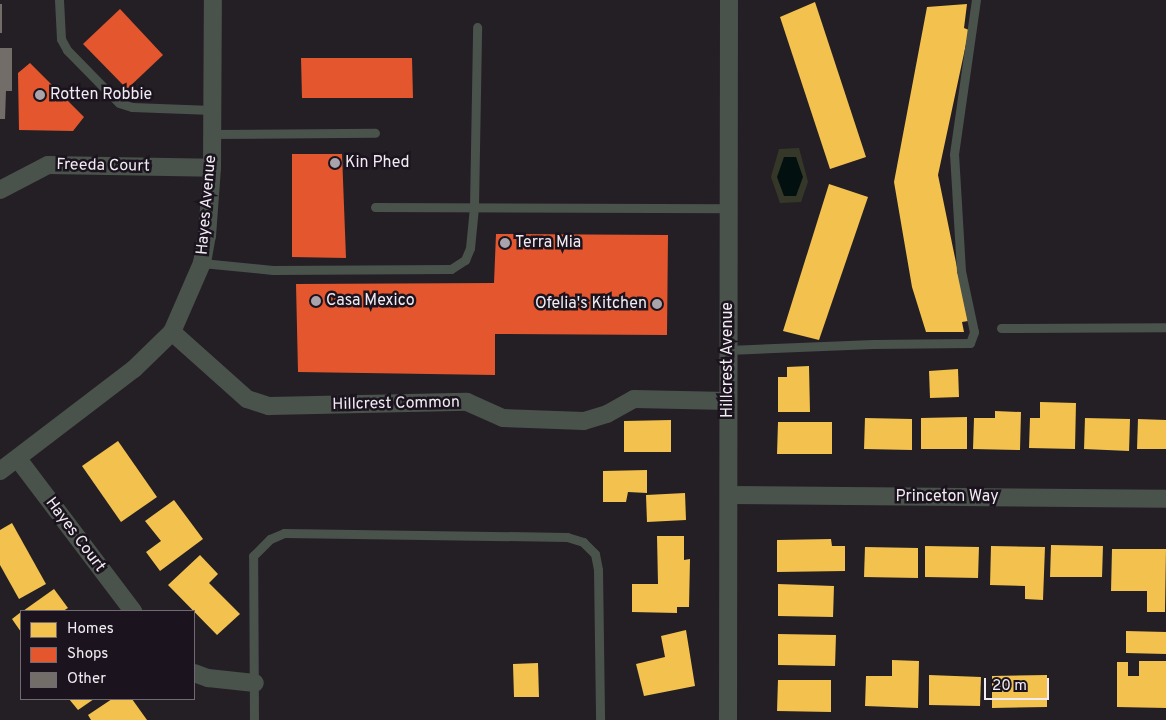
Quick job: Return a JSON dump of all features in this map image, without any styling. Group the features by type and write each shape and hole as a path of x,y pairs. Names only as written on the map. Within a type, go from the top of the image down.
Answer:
{"street":[{"name":"Hayes Avenue","path":"0,471 134,369 172,332 202,263 212,168 213,0"},
{"name":"Hillcrest Avenue","path":"728,720 729,0"},
{"name":"Freeda Court","path":"0,190 48,165 212,168"},
{"name":"Hillcrest Common","path":"172,332 247,399 269,406 466,402 503,418 584,421 608,414 634,399 728,401"},
{"name":"Hayes Court","path":"18,459 132,610"},
{"name":"Princeton Way","path":"729,495 1166,499"},
{"path":"195,673 208,678 255,683"}],"lane":[{"path":"58,0 61,39 67,50 119,103 132,107 212,110"},
{"path":"728,350 873,344 963,346 970,343 974,332 961,271 954,154 976,0"},
{"path":"202,263 273,270 451,269 465,260 470,248 474,207 477,27"},
{"path":"212,134 376,133"},
{"path":"375,207 729,208"},
{"path":"1001,328 1166,328"},
{"path":"254,720 255,683 251,585 253,556 270,538 284,533 567,537 582,542 595,554 598,570 600,720"}],"green space":[{"path":"799,148 808,182 801,202 780,203 771,177 779,149"}],"shaded area":[{"path":"784,157 796,157 803,177 796,196 784,196 777,177"}],"building: Homes":[{"path":"815,2 866,157 830,169 780,17"},
{"path":"967,4 964,28 969,30 938,175 968,321 962,322 964,332 926,332 912,287 894,182 927,7"},
{"path":"829,184 868,197 819,340 783,331"},
{"path":"809,366 810,412 778,412 778,377 787,377 787,367"},
{"path":"958,369 959,397 930,398 929,371"},
{"path":"1040,402 1076,403 1075,449 1029,448 1030,418 1040,418"},
{"path":"995,411 1021,412 1020,450 973,449 974,418 995,418"},
{"path":"967,417 967,449 921,449 921,418"},
{"path":"865,418 912,419 912,450 864,449"},
{"path":"1085,418 1130,419 1129,451 1084,449"},
{"path":"1138,419 1166,420 1166,449 1137,449"},
{"path":"671,420 671,452 624,452 624,421"},
{"path":"778,422 832,422 832,454 777,454"},
{"path":"118,441 157,497 121,522 82,466"},
{"path":"647,470 647,493 628,492 626,502 603,502 603,471"},
{"path":"685,493 686,520 647,522 646,495"},
{"path":"174,500 203,539 160,571 146,552 161,541 145,521"},
{"path":"12,523 46,584 19,599 0,565 0,530"},
{"path":"657,536 684,536 684,560 690,559 689,607 677,607 677,613 632,612 632,584 658,584"},
{"path":"831,539 832,546 845,546 845,571 777,572 777,540"},
{"path":"1051,545 1103,546 1102,577 1050,577"},
{"path":"925,546 979,547 978,578 925,577"},
{"path":"991,546 1045,547 1043,600 1025,599 1025,586 990,585"},
{"path":"865,547 918,548 918,578 864,577"},
{"path":"1112,549 1166,549 1165,612 1147,612 1147,591 1111,591"},
{"path":"200,555 218,574 209,583 240,614 217,635 195,613 195,610 192,610 168,585"},
{"path":"778,584 834,586 833,617 778,616"},
{"path":"54,589 68,608 65,610 24,610"},
{"path":"20,613 20,631 12,619"},
{"path":"686,630 695,686 644,696 636,664 665,657 661,636"},
{"path":"1126,631 1166,632 1166,654 1126,653"},
{"path":"778,634 836,635 835,666 778,665"},
{"path":"892,660 919,661 918,708 865,706 866,676 892,676"},
{"path":"1139,661 1166,661 1166,708 1117,707 1117,662 1128,662 1128,676 1139,676"},
{"path":"538,663 539,697 514,697 513,664"},
{"path":"929,675 981,677 980,706 929,705"},
{"path":"1047,675 1047,707 992,708 992,676"},
{"path":"778,680 831,680 831,712 777,711"},
{"path":"70,700 93,700 78,710"},
{"path":"110,700 133,700 147,720 91,720 88,715"}],"building: Shops":[{"path":"120,9 163,55 127,89 83,44"},
{"path":"301,58 412,58 413,98 302,98"},
{"name":"Rotten Robbie","path":"30,63 84,117 73,131 19,130 18,73"},
{"path":"292,154 342,154 346,258 292,257"},
{"path":"496,234 668,235 667,335 495,334 495,375 298,372 296,284 494,283"}],"building: Other":[{"path":"0,4 2,4 2,33 0,33"},
{"path":"0,48 12,48 12,91 6,91 5,119 0,119"}],"place":[{"name":"Rotten Robbie","path":"40,95"},
{"name":"Kin Phed","path":"335,163"},
{"name":"Terra Mia","path":"505,243"},
{"name":"Casa Mexico","path":"316,301"},
{"name":"Ofelia's Kitchen","path":"657,304"}]}
